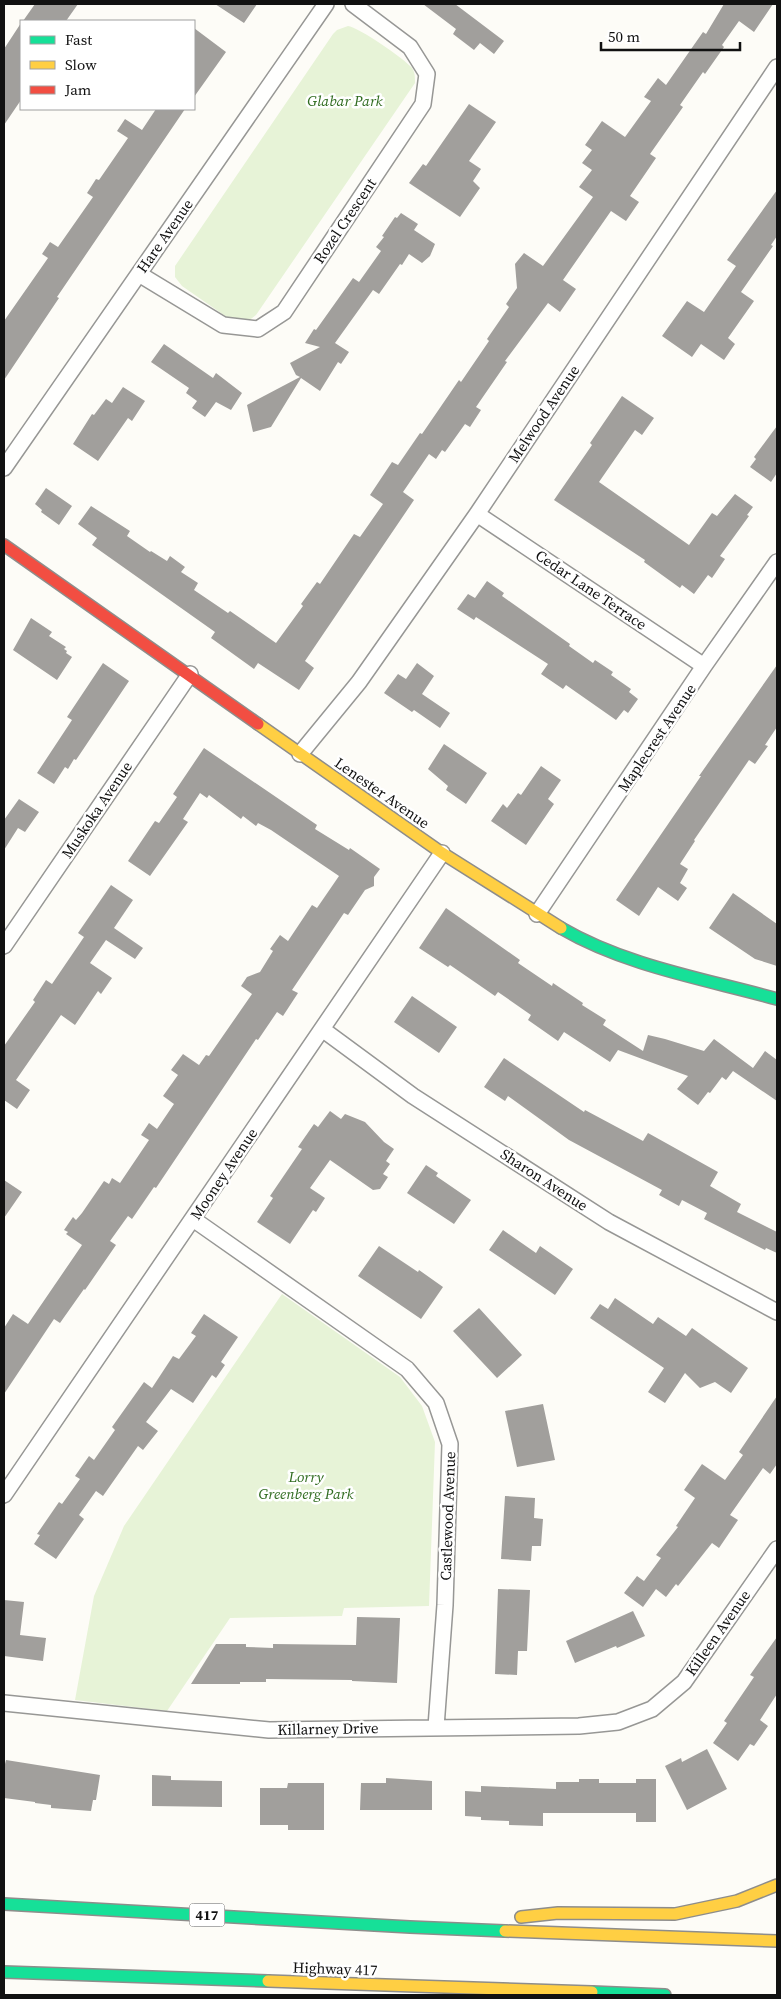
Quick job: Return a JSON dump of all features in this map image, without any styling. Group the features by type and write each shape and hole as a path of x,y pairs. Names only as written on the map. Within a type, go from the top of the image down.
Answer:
{"main road":[{"name":"Lenester Avenue","path":"4,545 442,853 537,914 582,940 640,962 777,999"},
{"path":"410,1927 558,1913 675,1914 737,1901 777,1885"},
{"name":"417","path":"4,1904 410,1927 777,1942"},
{"name":"Highway 417","path":"4,1972 665,1995"}],"street":[{"name":"Hare Avenue","path":"4,468 326,4"},
{"name":"Rozel Crescent","path":"139,274 223,326 258,329 284,312 423,104 427,74 410,47 353,4"},
{"name":"Melwood Avenue","path":"300,754 359,682 477,514 777,67"},
{"name":"Cedar Lane Terrace","path":"477,514 704,666"},
{"name":"Maplecrest Avenue","path":"537,914 704,666 777,562"},
{"name":"Muskoka Avenue","path":"4,946 190,674"},
{"name":"Mooney Avenue","path":"4,1495 442,853"},
{"name":"Sharon Avenue","path":"322,1029 412,1096 609,1222 777,1312"},
{"name":"Castlewood Avenue","path":"193,1219 407,1369 436,1404 450,1444 445,1605 436,1727"},
{"name":"Killeen Avenue","path":"652,1710 684,1682 777,1549"},
{"name":"Killarney Drive","path":"4,1703 269,1730 579,1726 618,1722 652,1710"}],"green space":[{"name":"Glabar Park","path":"348,26 371,37 408,64 414,71 415,83 256,315 247,322 231,320 182,286 175,277 175,266 333,34 337,30"},
{"name":"Lorry Greenberg Park","path":"282,1294 400,1377 422,1406 435,1442 429,1606 344,1608 342,1616 230,1618 167,1711 75,1700 94,1596 124,1526"}],"building":[{"path":"35,4 78,4 67,20 24,20"},
{"path":"215,4 257,4 244,23"},
{"path":"423,4 455,4 504,41 494,54 480,43 474,50 453,34 456,29"},
{"path":"724,4 773,4 754,32 739,21 722,45 724,47 705,74 703,72 680,105 683,107 650,154 656,158 630,196 639,202 626,221 611,211 563,280 576,289 560,312 548,303 505,361 507,362 476,407 481,410 470,427 465,424 445,452 442,450 436,459 429,454 403,492 414,500 305,661 314,668 299,690 258,663 254,669 211,638 215,632 92,545 97,538 78,524 91,506 130,531 127,536 150,552 167,561 170,556 185,567 181,572 198,583 194,590 228,613 230,611 276,643 303,606 301,604 317,582 320,584 354,534 360,537 383,504 370,495 392,462 398,465 459,380 461,382 489,341 487,339 509,307 506,304 517,288 515,264 524,253 543,266 593,197 579,187 592,170 582,163 592,150 585,145 602,121 625,137 651,101 644,97 658,78 666,85 703,32 706,34"},
{"path":"20,25 20,101 4,125 4,49"},
{"path":"195,29 226,52 195,96"},
{"path":"469,104 496,122 469,161 481,169 473,181 480,188 460,217 409,183 423,164 426,166"},
{"path":"155,110 184,110 57,297 59,298 4,380 4,321 48,258 42,254 50,242 58,247 93,197 87,193 96,179 99,180 128,138 117,131 125,119 142,130"},
{"path":"777,190 777,236 771,245 773,246 741,292 754,301 728,338 735,344 724,360 701,344 692,357 662,336 687,301 704,312 736,266 727,260"},
{"path":"401,213 418,224 414,230 435,244 430,256 422,263 409,254 379,294 373,290 335,343 349,352 341,364 338,362 320,391 301,378 271,427 253,432 247,405 300,377 296,375 290,363 320,347 305,343 353,278 359,282 381,251 376,247 384,237 382,236 395,217 397,218"},
{"path":"164,344 213,378 216,373 242,393 231,410 216,402 205,417 192,408 197,401 186,393 189,388 151,362"},
{"path":"123,387 145,401 132,421 128,418 98,461 73,444 92,414 94,415 106,399 112,403"},
{"path":"622,396 654,418 642,435 635,430 599,482 689,545 712,513 717,516 735,494 753,507 747,515 749,516 720,556 725,559 712,578 708,575 694,594 682,585 680,588 644,562 645,560 554,500 592,445 590,443"},
{"path":"777,426 777,473 771,482 750,467 756,459 754,457"},
{"path":"46,488 72,506 59,525 41,512 42,510 35,504"},
{"path":"487,581 504,593 502,596 570,644 569,646 593,663 595,660 613,672 611,675 631,689 629,692 638,699 628,713 624,710 616,720 566,685 563,689 541,674 548,664 476,617 474,620 457,609 468,594 475,598"},
{"path":"31,618 52,632 49,636 66,647 64,649 67,651 66,653 72,657 57,680 13,650"},
{"path":"103,663 129,681 76,760 74,759 68,769 65,767 54,784 37,773 72,720 67,717"},
{"path":"417,663 434,676 422,694 450,713 440,728 384,693 398,674 406,679"},
{"path":"777,665 777,727 765,745 768,746 755,764 749,760 694,840 680,864 688,869 680,883 687,888 678,901 658,887 639,916 616,900 701,776 699,776"},
{"path":"444,744 487,773 466,804 446,790 448,786 428,769"},
{"path":"204,748 317,825 315,829 349,850 350,848 380,869 374,877 374,886 365,890 348,915 344,913 292,990 298,993 283,1016 277,1012 258,1040 256,1039 156,1188 154,1187 132,1219 128,1216 110,1241 116,1245 85,1290 60,1323 54,1319 4,1394 4,1328 13,1314 28,1324 82,1245 66,1234 68,1232 64,1230 73,1217 76,1220 82,1213 104,1181 109,1184 112,1178 120,1183 149,1140 141,1135 149,1123 157,1129 174,1104 163,1096 178,1075 171,1070 183,1054 199,1065 206,1055 209,1056 252,994 241,986 247,977 260,972 273,951 270,949 280,935 288,941 312,905 317,908 339,876 271,830 258,823 256,826 243,816 241,819 209,795 207,798 200,793 183,819 188,822 150,876 128,861 155,821 159,823 177,797 173,794"},
{"path":"541,766 561,780 548,799 554,804 526,845 491,821 503,804 507,808 518,793 521,795"},
{"path":"19,799 39,812 25,832 18,828 4,850 4,820"},
{"path":"111,885 133,900 114,928 143,948 135,959 106,940 90,963 112,978 101,994 98,991 75,1025 61,1015 16,1080 30,1090 17,1109 4,1100 4,1046 35,1002 33,1000 46,980 52,984 84,937 78,933"},
{"path":"733,893 777,924 777,966 755,959 709,928"},
{"path":"446,908 520,960 518,963 552,986 553,983 583,1003 582,1005 606,1020 603,1025 643,1051 648,1035 704,1051 714,1039 753,1068 765,1051 777,1060 777,1101 733,1071 726,1080 722,1077 698,1105 677,1089 688,1076 618,1050 610,1062 564,1032 558,1041 528,1020 531,1015 498,992 495,996 450,965 448,967 419,948"},
{"path":"412,996 457,1027 439,1053 394,1022"},
{"path":"504,1058 584,1112 585,1110 643,1141 648,1133 718,1172 710,1186 741,1204 737,1212 777,1232 777,1253 766,1248 765,1250 704,1219 707,1213 682,1200 679,1206 659,1195 662,1190 569,1140 508,1096 505,1101 484,1087"},
{"path":"330,1111 341,1119 345,1114 365,1122 384,1142 394,1149 386,1161 390,1164 383,1174 388,1177 380,1189 373,1190 330,1160 310,1188 325,1198 316,1212 313,1210 290,1244 257,1222 273,1198 270,1196 302,1149 298,1147 314,1124 318,1127"},
{"path":"426,1165 438,1173 436,1176 471,1200 454,1224 407,1193"},
{"path":"4,1180 22,1192 4,1218"},
{"path":"503,1230 536,1253 540,1246 573,1269 555,1295 489,1250"},
{"path":"379,1246 443,1287 421,1319 358,1276"},
{"path":"615,1298 653,1324 658,1317 686,1336 692,1328 748,1368 731,1393 715,1382 700,1388 685,1373 665,1403 648,1392 664,1368 590,1318 600,1304 608,1309"},
{"path":"479,1308 522,1355 497,1378 453,1331"},
{"path":"204,1314 238,1337 221,1362 225,1365 216,1378 212,1375 193,1403 171,1389 146,1422 158,1431 143,1450 138,1446 103,1496 96,1491 79,1515 84,1519 56,1559 34,1544 40,1535 37,1534 59,1502 62,1504 80,1479 75,1476 89,1456 94,1460 115,1430 112,1427 144,1382 152,1388 173,1356 179,1359 196,1336 191,1333"},
{"path":"777,1396 777,1464 770,1474 763,1468 730,1515 738,1520 719,1548 712,1543 678,1586 676,1584 666,1597 656,1589 643,1607 624,1593 637,1576 644,1581 661,1558 656,1555 678,1527 676,1526 695,1498 684,1490 702,1464 725,1480 743,1455 739,1452"},
{"path":"543,1404 555,1460 517,1467 505,1411"},
{"path":"505,1496 535,1498 534,1518 543,1519 541,1546 532,1546 531,1561 501,1559"},
{"path":"498,1589 530,1590 527,1651 518,1651 517,1675 495,1674"},
{"path":"4,1600 24,1602 20,1635 46,1638 43,1661 4,1656"},
{"path":"633,1611 645,1636 575,1663 566,1641"},
{"path":"357,1617 400,1618 397,1683 352,1680 266,1679 266,1682 240,1682 240,1684 191,1684 216,1644 246,1644 246,1647 273,1648 273,1644 356,1645"},
{"path":"777,1637 777,1694 760,1720 768,1726 754,1746 750,1744 738,1761 713,1743 727,1723 724,1721 754,1677 750,1675"},
{"path":"707,1749 727,1789 687,1810 665,1766 681,1758 682,1762"},
{"path":"6,1760 100,1775 96,1800 93,1800 91,1811 51,1808 51,1805 4,1798 4,1768"},
{"path":"152,1775 171,1776 171,1780 222,1781 222,1807 152,1806"},
{"path":"386,1778 432,1781 432,1810 360,1810 361,1783 386,1783"},
{"path":"579,1779 599,1779 599,1783 636,1783 636,1779 656,1779 656,1822 636,1822 636,1813 543,1813 543,1826 509,1825 509,1821 481,1820 481,1817 465,1816 465,1791 481,1792 481,1786 556,1789 556,1782 579,1782"},
{"path":"288,1783 324,1783 324,1830 288,1830 288,1825 260,1825 260,1788 287,1788"}],"traffic: fast":[{"path":"561,928 586,941 639,962 777,999"},
{"path":"4,1904 505,1931"},
{"path":"4,1972 268,1981"},
{"path":"592,1992 665,1995"}],"traffic: slow":[{"path":"258,724 442,853 561,928"},
{"path":"521,1917 558,1913 675,1914 737,1901 777,1885"},
{"path":"505,1931 777,1941"},
{"path":"268,1981 592,1992"}],"traffic: jam":[{"path":"4,545 258,724"}]}
